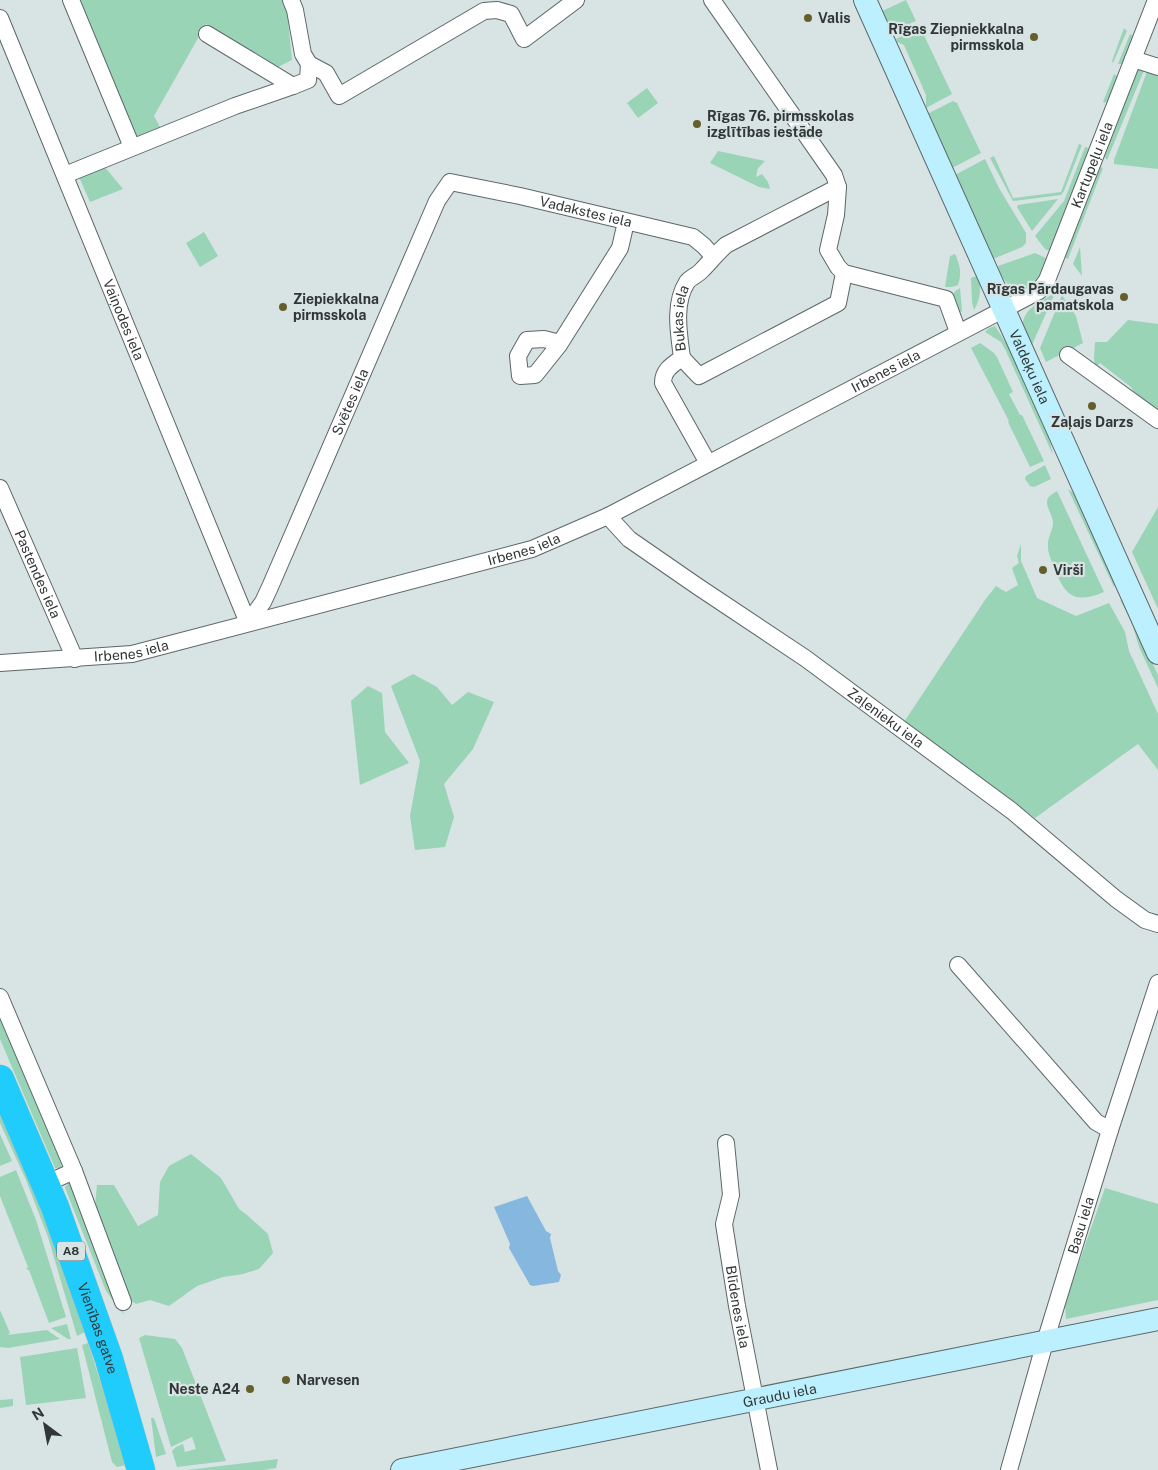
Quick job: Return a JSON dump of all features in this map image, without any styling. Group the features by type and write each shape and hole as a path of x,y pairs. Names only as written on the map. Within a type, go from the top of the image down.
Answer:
{"highway":[{"name":"Vienības gatve","path":"0,1079 45,1184 95,1319 141,1470"}],"main road":[{"name":"Valdeķu iela","path":"865,0 1158,653"},
{"name":"Graudu iela","path":"402,1470 756,1401 1158,1319"}],"street":[{"path":"71,0 132,147"},
{"path":"65,175 234,106 308,80 309,64 304,54 296,10 292,0"},
{"path":"309,64 326,73 339,96 485,6 511,14 524,39 576,0"},
{"path":"712,0 834,175 838,187 836,215 828,250 838,267 844,274 946,299 958,332"},
{"name":"Kartupeļu iela","path":"1004,309 1039,291 1047,280 1156,0"},
{"name":"Vaiņodes iela","path":"0,18 248,622"},
{"path":"207,34 293,86"},
{"path":"1133,59 1158,67"},
{"name":"Svētes iela","path":"248,622 263,602 270,587 437,201 450,182"},
{"name":"Vadakstes iela","path":"450,182 520,196 693,238 714,256"},
{"name":"Bukas iela","path":"708,463 663,383 663,375 667,369 682,358 678,328 680,297 688,281 701,271 726,245 838,187"},
{"path":"560,342 620,248 626,222"},
{"path":"682,358 700,376 838,303 844,274"},
{"name":"Irbenes iela","path":"0,663 132,654 532,549 608,516 1004,309"},
{"path":"1068,355 1158,420"},
{"name":"Pastendes iela","path":"0,488 75,658"},
{"name":"Zaļenieku iela","path":"608,516 629,539 806,658 1012,811 1116,899 1145,920 1158,924"},
{"path":"958,965 1096,1122 1110,1130"},
{"name":"Basu iela","path":"1009,1470 1045,1342 1110,1130 1158,983"},
{"path":"0,997 74,1170 123,1302"},
{"name":"Blīdenes iela","path":"726,1143 731,1195 724,1224 737,1306 769,1470"},
{"path":"45,1184 74,1170"}],"green space":[{"path":"78,0 286,0 292,60 276,68 206,24 154,116 160,127 133,138"},
{"path":"906,0 916,21 889,33 880,12"},
{"path":"920,27 952,94 926,108 926,95 904,45 897,42 896,39"},
{"path":"1124,28 1127,31 1113,63 1112,61"},
{"path":"1130,34 1134,36 1122,64 1118,64"},
{"path":"1140,67 1145,68 1107,160 1103,155 1136,71"},
{"path":"1148,69 1158,72 1158,169 1114,164 1114,160"},
{"path":"1114,74 1118,77 1108,103 1103,102"},
{"path":"647,88 658,103 638,118 627,103"},
{"path":"953,101 957,103 981,153 952,168 927,114"},
{"path":"1079,144 1082,145 1061,195 1013,201 990,158 994,156 1013,198 1061,192"},
{"path":"1085,147 1089,148 1050,251 1045,249 1035,236 1064,201"},
{"path":"718,151 765,161 758,168 756,177 762,174 768,182 770,189 759,187 710,163"},
{"path":"985,159 999,188 1026,233 1026,243 1022,247 993,259 955,175"},
{"path":"104,166 123,189 90,202 79,177"},
{"path":"1098,166 1103,168 1068,259 1063,257"},
{"path":"1058,199 1032,231 1017,207 1018,205"},
{"path":"204,232 218,256 200,267 186,243"},
{"path":"1080,247 1082,276 1073,264"},
{"path":"1035,253 1046,258 1040,275 1037,281 1029,288 1017,290 1003,278 998,266"},
{"path":"955,254 960,269 958,285 945,287 950,256"},
{"path":"979,275 980,292 974,310 971,278"},
{"path":"960,288 962,311 958,315 954,302 954,292"},
{"path":"1055,293 1031,347 1023,328 1025,316 1033,306"},
{"path":"1062,295 1076,316 1083,343 1046,362 1040,348"},
{"path":"1128,320 1158,324 1158,411 1135,394 1131,387 1100,363 1095,368 1095,342 1107,342"},
{"path":"995,326 1009,348 1048,432 1053,455 1005,349 1001,342 985,332"},
{"path":"980,343 997,357 1013,392 1009,394 1020,415 1022,415 1044,461 1030,467 1009,421 971,348"},
{"path":"1045,465 1051,479 1034,487 1030,486 1025,479 1026,476"},
{"path":"1068,489 1076,495 1116,583 1114,587"},
{"path":"1057,491 1104,592 1094,596 1073,596 1059,579 1048,550 1053,524 1047,501"},
{"path":"1158,507 1158,609 1132,552"},
{"path":"1021,544 1021,561 1037,598 1076,616 1109,603 1125,632 1129,651 1158,714 1158,770 1138,744 1035,818 904,722 996,586 1006,592 1018,585 1012,568 1019,563 1017,556"},
{"path":"1120,600 1124,602 1158,675 1158,688 1139,647 1131,620"},
{"path":"413,674 437,687 452,705 468,692 494,702 473,749 444,784 454,817 445,847 415,850 410,816 420,761 391,686"},
{"path":"368,686 382,693 385,732 409,763 360,785 351,701"},
{"path":"0,1011 60,1158 62,1169 55,1168 0,1039"},
{"path":"0,1116 6,1126 48,1227 85,1332 77,1336 48,1237 26,1180 0,1123"},
{"path":"0,1134 12,1161 0,1166"},
{"path":"191,1154 221,1178 239,1209 268,1234 273,1253 259,1269 223,1277 197,1286 169,1306 150,1300 136,1304 129,1300 95,1207 97,1185 114,1185 138,1226 158,1215 160,1182 169,1166"},
{"path":"16,1170 36,1220 66,1317 49,1323 29,1270 26,1269 28,1267 0,1196 0,1177"},
{"path":"70,1182 109,1269 124,1315 106,1291 65,1187"},
{"path":"1105,1188 1158,1204 1158,1300 1066,1319 1065,1303"},
{"path":"0,1310 10,1333 7,1335 47,1330 60,1339 8,1348 0,1347"},
{"path":"67,1324 71,1339 51,1328"},
{"path":"145,1335 175,1339 182,1348 226,1461 177,1467 172,1451 176,1447 183,1444 185,1452 196,1449 192,1437 171,1447 139,1338"},
{"path":"88,1343 127,1465 117,1467 112,1462 82,1345"},
{"path":"77,1348 86,1398 26,1405 20,1357"},
{"path":"13,1399 13,1406 0,1408 0,1400"},
{"path":"151,1418 154,1418 166,1454 156,1457"},
{"path":"278,1459 276,1468 264,1470 187,1470"}],"water":[{"path":"527,1196 546,1231 551,1234 550,1238 558,1271 561,1275 559,1282 530,1285 509,1248 510,1244 494,1207"}],"place":[{"name":"Valis","path":"808,18"},
{"name":"Rīgas Ziepniekkalna pirmsskola","path":"1034,37"},
{"name":"Rīgas 76. pirmsskolas izglītības iestāde","path":"697,124"},
{"name":"Rīgas Pārdaugavas pamatskola","path":"1124,297"},
{"name":"Ziepiekkalna pirmsskola","path":"283,307"},
{"name":"Zaļajs Darzs","path":"1092,406"},
{"name":"Virši","path":"1043,570"},
{"name":"Narvesen","path":"286,1380"},
{"name":"Neste A24","path":"250,1389"}]}
